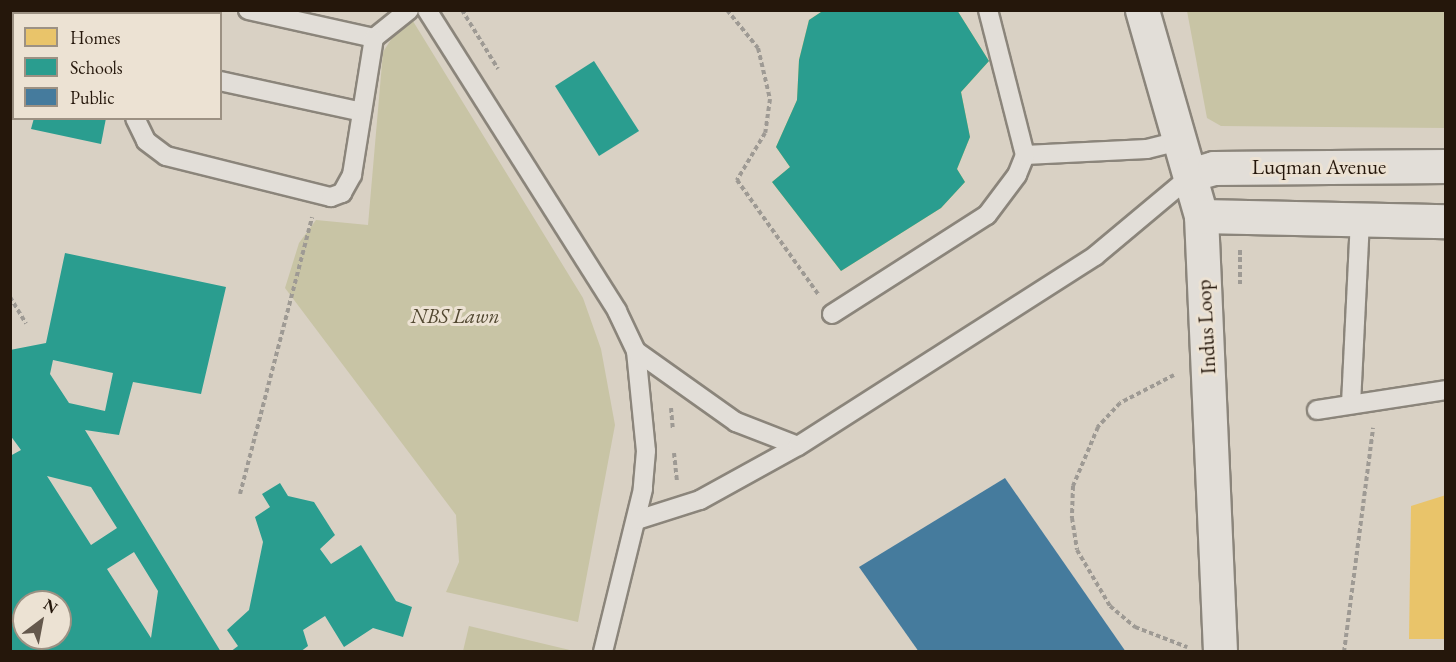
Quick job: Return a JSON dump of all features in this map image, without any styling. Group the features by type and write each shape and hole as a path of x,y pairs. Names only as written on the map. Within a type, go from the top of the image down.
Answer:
{"street":[{"name":"Indus Loop","path":"1142,10 1179,141 1193,174 1201,216 1208,650"},
{"name":"Luqman Avenue","path":"1193,174 1214,168 1446,166"},
{"path":"1201,216 1446,221"}],"lane":[{"path":"248,10 374,38"},
{"path":"136,120 146,141 166,156 317,196 331,197 349,185 374,38 409,10"},
{"path":"427,10 617,311 636,351 646,451 637,520 603,651"},
{"path":"832,314 987,215 1017,175 1025,155 988,10"},
{"path":"222,81 362,112"},
{"path":"1025,155 1147,148 1179,141"},
{"path":"637,520 700,500 798,446 1095,256 1193,174"},
{"path":"1351,405 1360,219"},
{"path":"636,351 736,422 798,446"},
{"path":"1317,410 1446,390"}],"path":[{"path":"727,10 758,48 770,99 765,133 737,180 832,314"},
{"path":"240,494 317,196"},
{"path":"10,297 26,324"},
{"path":"1178,374 1129,397 1098,427 1076,476 1071,518 1082,560 1110,606 1135,627 1208,650"},
{"path":"1344,651 1377,400"}],"green space":[{"path":"1187,11 1445,11 1445,128 1221,126 1207,118"},
{"name":"NBS Lawn","path":"408,13 583,298 601,349 615,425 578,622 446,592 459,562 456,515 285,288 299,243 316,220 368,225 383,52"},
{"path":"469,626 574,651 463,651"}],"building: Homes":[{"path":"824,10 957,10 989,61 961,92 970,137 957,169 965,182 941,208 841,271 772,182 790,167 776,147 797,100 799,60 809,20"},
{"path":"1446,495 1446,639 1409,639 1411,506"}],"building: Schools":[{"path":"824,10 957,10 989,61 961,92 970,137 957,169 965,182 941,208 841,271 772,182 790,167 776,147 797,100 799,60 809,20"},
{"path":"594,61 639,131 599,156 555,86"},
{"path":"33,120 106,120 101,144 31,129"},
{"path":"65,253 226,287 201,394 133,382 119,435 85,430 221,652 10,652 10,456 21,450 10,435 10,350 46,343","holes":["53,360 113,373 105,411 69,403 50,374","47,476 91,487 117,528 91,545","134,552 158,591 151,638 107,569"]},
{"path":"280,483 288,496 314,502 335,535 320,549 331,564 361,545 396,601 412,607 403,637 373,628 344,647 325,616 303,630 308,646 300,652 230,652 238,646 227,630 249,610 263,542 255,517 270,507 262,494"}],"building: Public":[{"path":"1005,478 1126,652 919,652 859,567"}]}
